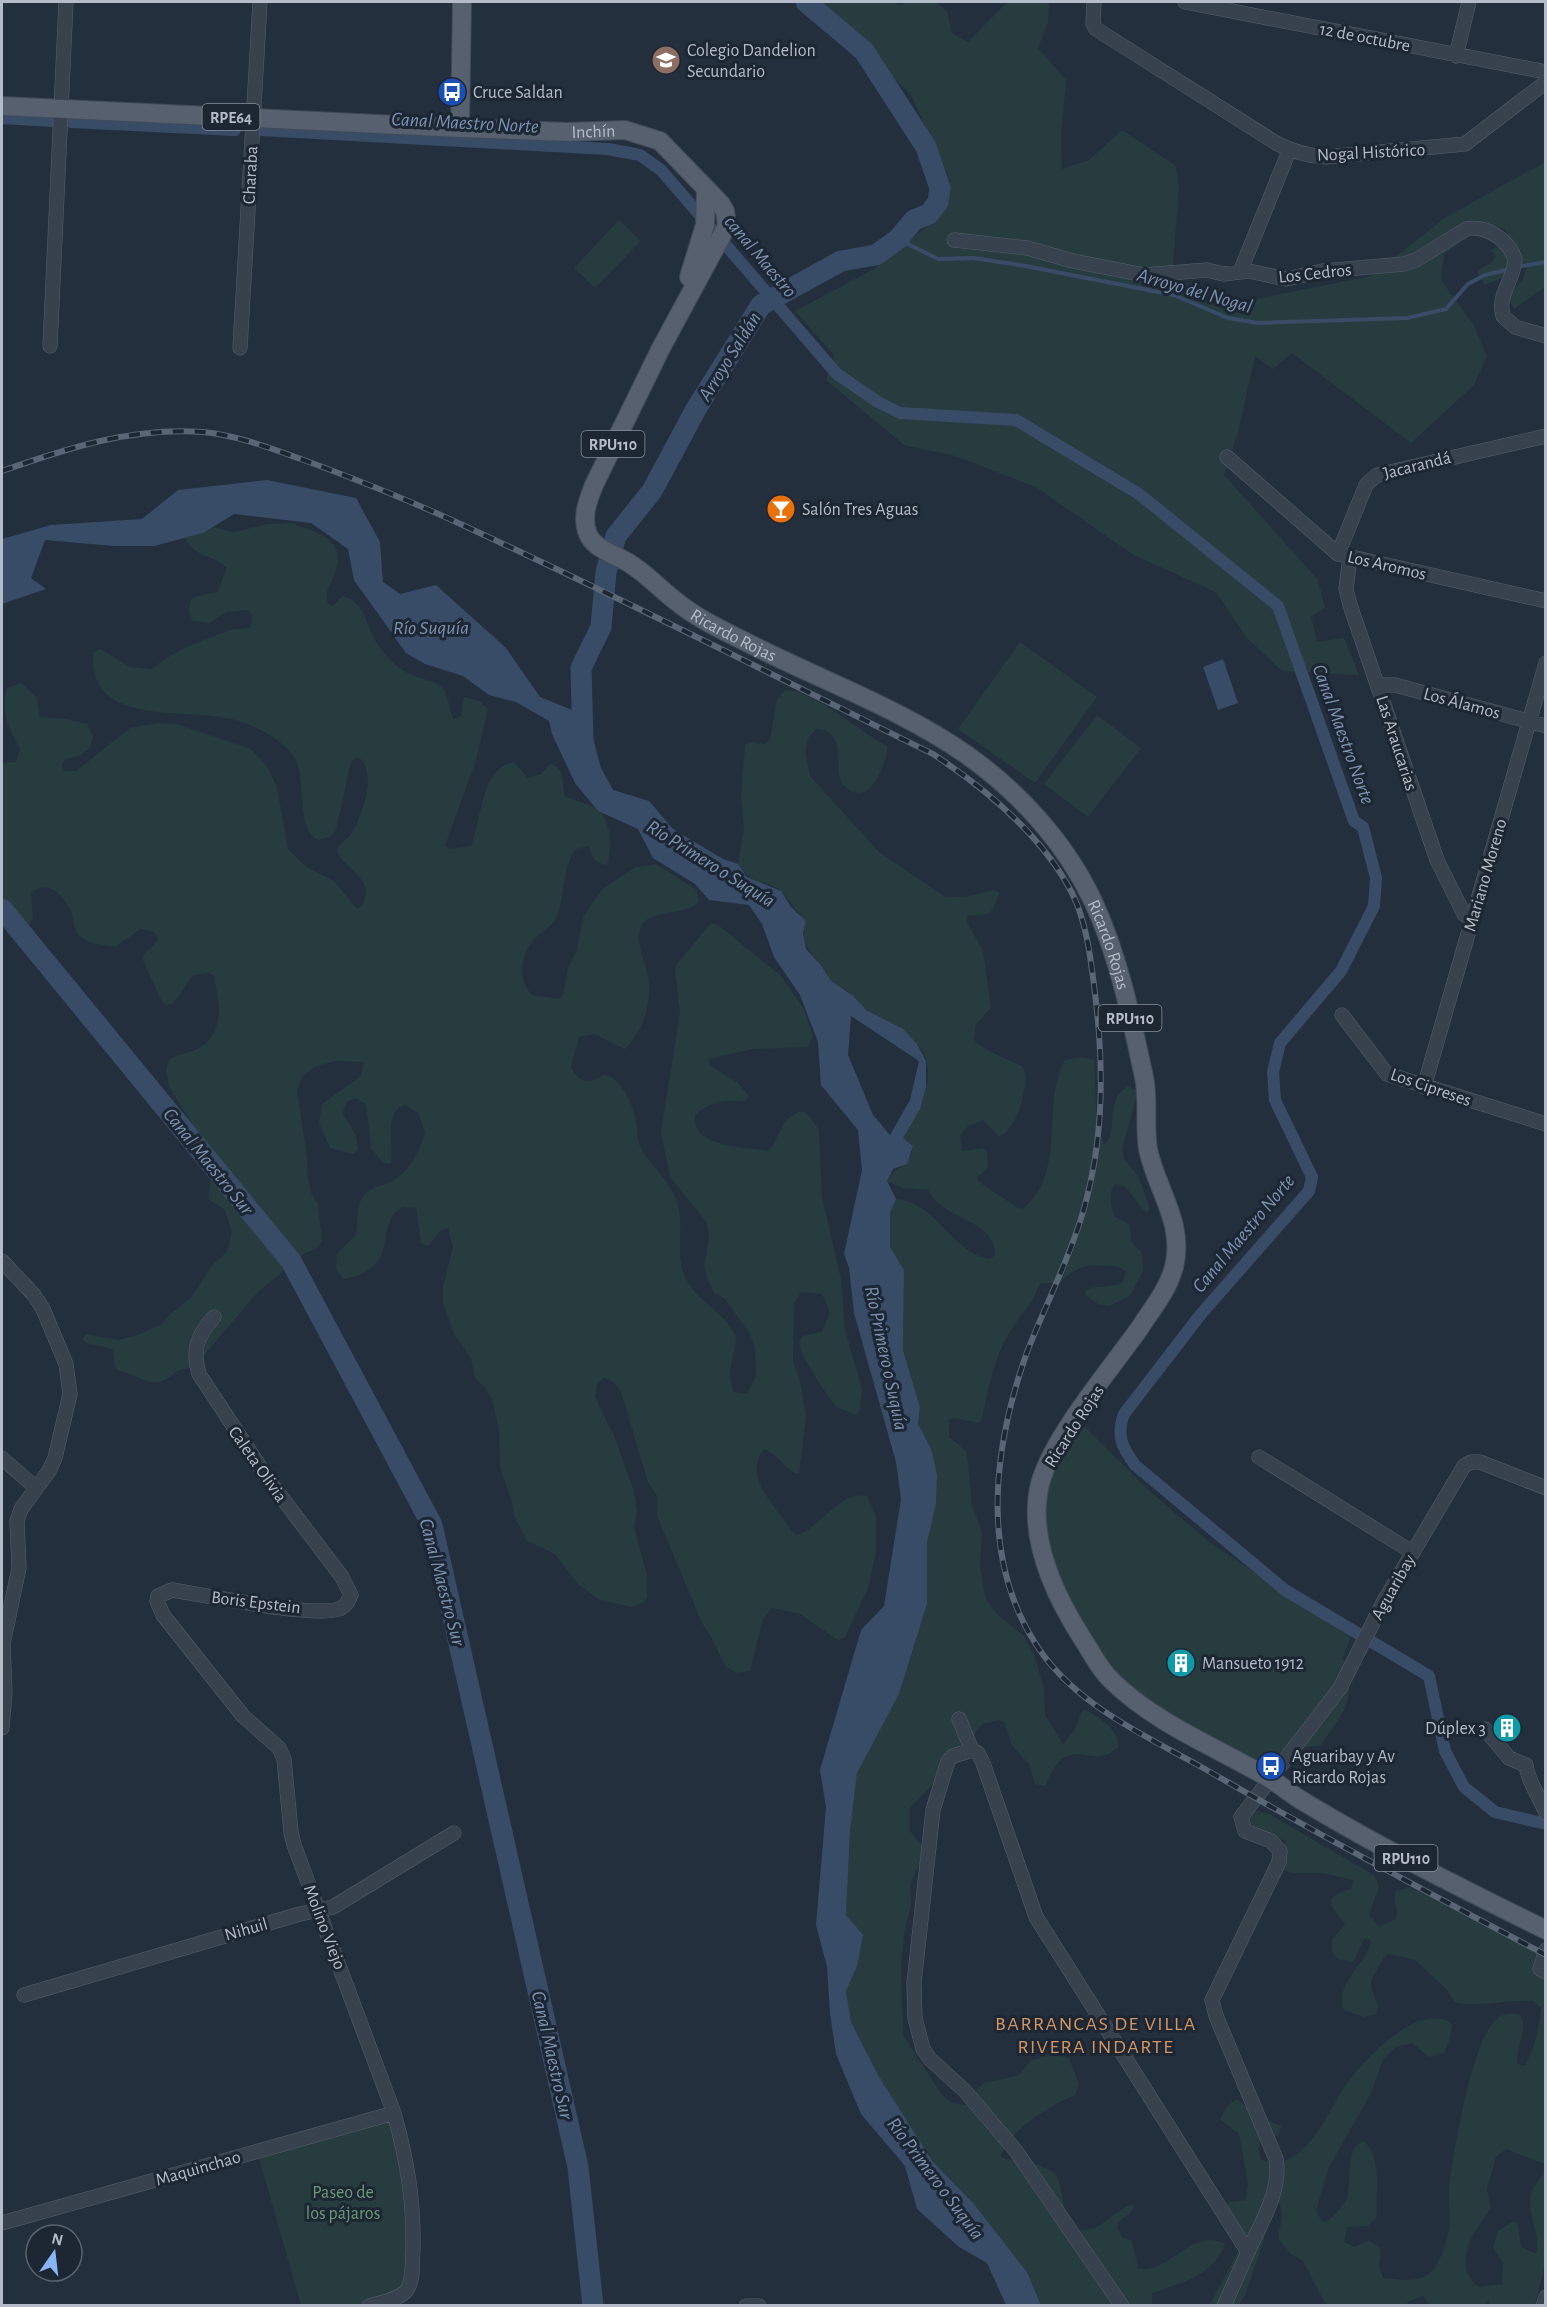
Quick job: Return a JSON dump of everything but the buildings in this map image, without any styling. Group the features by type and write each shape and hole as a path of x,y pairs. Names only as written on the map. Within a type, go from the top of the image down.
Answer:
{"main road":[{"path":"460,128 462,2"},
{"name":"RPE64","path":"2,106 460,128"},
{"name":"Inchín","path":"460,128 568,132 626,130 644,134 666,146 706,189"},
{"name":"Ricardo Rojas","path":"706,189 707,207 701,239 661,348 588,500 586,525 594,544 628,563 691,612 752,645 875,704 962,752 999,780 1036,816 1088,892 1121,969 1137,1053 1145,1079 1149,1150 1172,1213 1177,1250 1171,1276 1156,1304 1052,1454 1038,1497 1038,1529 1055,1587 1098,1666 1132,1699 1162,1720 1271,1779"},
{"name":"RPU110","path":"1271,1779 1300,1799 1448,1881 1545,1930"}],"street":[{"path":"50,346 66,2"},
{"name":"Charaba","path":"240,348 260,2"},
{"name":"Nogal Histórico","path":"1094,2 1093,24 1096,29 1289,151 1326,157 1465,144 1545,82"},
{"name":"12 de octubre","path":"1187,2 1545,72"},
{"path":"1456,56 1469,2"},
{"path":"1240,272 1289,151"},
{"name":"Los Cedros","path":"954,240 1027,248 1073,261 1144,275 1207,270 1223,274 1249,271 1286,279 1323,271 1404,264 1416,260 1466,229 1475,227 1489,231 1513,253 1514,268 1501,297 1503,316 1515,327 1545,336"},
{"name":"Jacarandá","path":"1344,555 1366,485 1377,475 1545,436"},
{"name":"Los Aromos","path":"1227,457 1344,555 1545,601"},
{"name":"Las Araucarias","path":"1344,555 1346,589 1437,860 1464,914 1472,920"},
{"name":"Mariano Moreno","path":"1424,1087 1545,663"},
{"name":"Los Álamos","path":"1378,685 1395,685 1545,726"},
{"name":"Los Cipreses","path":"1342,1015 1387,1074 1545,1124"},
{"path":"2,1261 34,1295 43,1309 62,1352 70,1380 70,1394 58,1449 49,1471 21,1509 16,1530 19,1568 5,1628 2,1728"},
{"name":"Caleta Olivia","path":"214,1317 196,1341 194,1357 199,1374 270,1482 342,1577 351,1595 347,1604"},
{"path":"1259,1456 1412,1552"},
{"path":"2,1458 36,1488"},
{"name":"Aguaribay","path":"1248,2252 1273,2192 1278,2170 1276,2159 1216,2016 1212,2000 1279,1862 1280,1851 1276,1844 1245,1831 1240,1822 1244,1812 1340,1688 1384,1601 1464,1466 1471,1462 1480,1462 1545,1488"},
{"name":"Boris Epstein","path":"164,1592 172,1590 288,1608 328,1610 339,1609 347,1604"},
{"name":"Molino Viejo","path":"164,1592 158,1596 157,1601 163,1616 243,1716 279,1749 284,1759 291,1832 394,2113 403,2145 414,2212 410,2283 406,2291 396,2298 369,2306"},
{"path":"958,1719 972,1749 983,1763 1036,1917 1248,2252 1224,2306"},
{"path":"1485,1729 1509,1758 1538,1773 1539,1780 1535,1787 1545,1813"},
{"path":"972,1749 953,1756 948,1761 933,1810 914,1983 918,2034 930,2059 965,2091 1016,2151 1122,2306"},
{"name":"Nihuil","path":"24,1995 300,1914 333,1907 454,1833"},
{"path":"1545,1950 1540,1969 1545,1972"},
{"name":"Maquinchao","path":"2,2223 394,2113"},
{"path":"1543,2306 1545,2297"},
{"path":"746,2306 759,2306"}],"green space":[{"path":"817,2 893,2 899,5 910,2 936,2 947,11 952,33 968,42 1007,2 1049,2 1048,22 1038,48 1066,80 1061,136 1062,169 1089,160 1122,130 1176,166 1179,189 1172,277 1232,304 1371,276 1446,217 1545,162 1545,287 1514,309 1507,297 1522,281 1529,262 1485,285 1477,271 1491,263 1496,256 1491,250 1511,241 1505,229 1486,224 1444,254 1441,280 1473,324 1487,356 1474,385 1411,443 1292,353 1273,369 1255,356 1238,433 1224,475 1318,580 1325,608 1311,616 1317,642 1344,638 1359,675 1282,671 1247,638 1217,593 1132,554 1036,487 955,456 904,445 826,380 834,355 795,311 874,269 930,224 951,182 911,95"},
{"path":"619,220 641,241 595,288 574,268"},
{"path":"290,523 319,533 333,544 337,552 338,561 335,573 327,591 328,603 333,606 342,596 356,604 375,639 391,661 406,672 440,686 454,719 461,716 464,697 479,701 488,709 476,760 445,846 450,849 471,846 488,785 494,774 503,766 514,762 528,778 541,774 550,764 555,766 561,773 565,796 595,808 605,819 610,843 607,865 595,859 589,846 576,849 568,864 557,916 529,946 523,960 522,975 532,995 559,999 563,995 568,968 577,950 583,918 604,888 636,867 656,864 697,890 699,902 693,906 651,917 641,926 639,943 647,972 649,992 646,1013 632,1041 625,1049 594,1034 579,1037 571,1067 578,1077 586,1081 595,1080 605,1074 612,1077 618,1082 631,1103 636,1119 639,1144 670,1188 678,1205 680,1251 685,1277 696,1293 724,1319 735,1335 730,1375 734,1392 747,1394 756,1376 755,1348 750,1334 725,1299 714,1292 708,1280 704,1266 709,1238 707,1223 670,1177 661,1133 680,1012 676,965 711,923 718,925 780,975 804,1009 813,1036 808,1047 752,1049 709,1059 710,1066 737,1082 749,1096 745,1101 724,1101 712,1104 695,1115 696,1126 710,1140 767,1151 772,1147 785,1121 798,1112 805,1112 819,1130 822,1197 841,1279 845,1330 862,1389 860,1410 856,1415 836,1407 803,1356 799,1342 803,1336 822,1332 830,1312 822,1294 801,1292 794,1303 793,1360 800,1381 806,1417 799,1474 790,1470 764,1449 758,1460 757,1471 764,1492 791,1531 797,1535 806,1531 847,1499 867,1496 876,1516 876,1552 868,1588 845,1637 838,1640 800,1614 772,1608 763,1619 750,1671 737,1673 725,1666 702,1623 657,1516 657,1496 648,1482 622,1395 615,1384 604,1378 598,1382 595,1397 614,1436 634,1491 637,1512 634,1527 647,1576 647,1597 644,1602 631,1607 600,1600 578,1584 555,1554 527,1541 514,1516 512,1502 500,1467 499,1431 493,1402 486,1389 475,1378 471,1359 454,1334 443,1303 443,1287 453,1247 448,1228 441,1230 428,1246 421,1243 416,1208 403,1207 394,1214 389,1224 381,1256 374,1266 362,1274 343,1279 336,1268 337,1254 356,1234 362,1198 371,1189 403,1174 416,1154 425,1133 418,1113 406,1105 399,1107 391,1127 391,1163 384,1164 371,1148 366,1104 355,1098 348,1101 342,1113 356,1135 358,1150 353,1154 330,1148 319,1123 322,1104 361,1076 364,1062 335,1061 314,1067 302,1077 297,1090 308,1179 311,1193 318,1204 322,1241 317,1248 305,1253 258,1292 193,1368 178,1371 163,1381 146,1381 117,1370 113,1350 82,1340 86,1334 118,1340 161,1325 169,1315 191,1298 214,1263 227,1252 232,1232 225,1210 208,1199 214,1158 169,1087 167,1071 169,1062 174,1057 200,1048 209,1040 218,1021 218,1002 214,976 209,973 193,975 173,1004 166,1005 161,1000 142,958 157,941 158,938 154,932 141,929 116,946 89,942 77,933 72,914 65,901 50,889 38,889 31,893 33,918 27,928 12,924 2,916 2,763 16,762 20,749 9,727 5,712 7,688 21,683 37,698 40,717 66,719 87,724 93,736 90,748 79,756 65,759 62,765 64,771 76,771 130,728 157,723 177,724 251,749 268,768 277,787 288,849 305,866 334,881 357,909 363,905 366,894 365,885 337,852 338,847 350,836 366,797 368,777 362,760 356,757 351,762 336,830 331,836 318,840 311,835 304,817 300,772 297,763 288,750 275,738 244,723 224,718 149,711 126,705 107,695 96,678 93,652 100,649 130,667 152,669 169,656 197,642 231,630 251,627 252,614 247,610 227,612 209,623 193,621 189,609 191,600 193,597 217,592 227,568 216,560 198,553 184,537 205,525 234,532 268,524"},
{"path":"1020,642 1097,697 1035,783 958,729"},
{"path":"785,690 797,692 823,704 887,746 879,775 869,788 858,793 851,791 841,783 836,742 826,731 817,728 808,738 805,752 810,776 879,852 945,897 966,897 993,890 999,893 990,913 968,915 966,921 983,950 991,1008 976,1024 974,1039 988,1050 1023,1067 1025,1084 1016,1117 1005,1133 999,1136 983,1120 967,1127 960,1136 962,1151 984,1148 987,1152 988,1168 977,1177 979,1182 1018,1208 1023,1209 1037,1194 1045,1176 1049,1157 1054,1097 1065,1060 1082,1057 1094,1060 1097,1124 1104,1145 1109,1139 1114,1108 1120,1092 1128,1086 1138,1091 1122,1149 1124,1159 1138,1176 1150,1208 1147,1212 1142,1209 1129,1191 1121,1185 1115,1184 1111,1195 1114,1216 1130,1225 1131,1241 1142,1253 1143,1271 1130,1296 1109,1306 1098,1304 1085,1295 1086,1290 1091,1288 1123,1282 1126,1272 1115,1266 1087,1266 1071,1273 1059,1283 1041,1283 1032,1302 1003,1344 993,1371 982,1419 979,1423 954,1418 949,1420 949,1437 967,1452 972,1505 982,1532 980,1566 986,1600 998,1615 1023,1635 1034,1655 1044,1688 1045,1715 1063,1744 1074,1731 1082,1711 1087,1711 1098,1717 1112,1730 1116,1735 1118,1747 1108,1754 1071,1755 1063,1759 1054,1768 1045,1786 1035,1784 1029,1764 1012,1745 1004,1722 999,1720 982,1724 947,1770 910,1808 910,1831 926,1851 924,1863 916,1870 910,1885 911,1905 904,1934 901,1965 903,2035 942,2095 952,2103 965,2105 970,2103 977,2089 985,2083 1019,2075 1030,2061 1051,2054 1069,2058 1079,2085 1075,2095 1054,2105 1022,2128 1006,2146 1001,2156 1039,2165 1055,2173 1061,2187 1067,2217 1075,2230 1099,2226 1122,2209 1130,2205 1134,2206 1117,2227 1122,2237 1132,2241 1138,2268 1149,2269 1160,2265 1201,2241 1213,2240 1225,2244 1220,2255 1205,2271 1185,2282 1152,2293 1152,2305 1041,2305 1027,2272 974,2204 933,2162 878,2075 851,2022 846,1991 857,1966 846,1915 850,1832 857,1772 899,1694 927,1604 927,1543 936,1504 937,1475 918,1424 920,1407 903,1350 904,1270 890,1247 890,1213 896,1199 910,1202 922,1209 965,1248 976,1255 990,1259 995,1255 989,1236 982,1229 944,1208 928,1190 903,1188 887,1181 909,1159 913,1146 903,1138 926,1091 928,1074 922,1050 906,1034 865,1009 851,994 830,981 806,946 804,929 806,921 781,891 750,877 738,864 744,828 741,797 745,745 751,742 764,744 770,740 777,700"},
{"path":"1097,715 1141,748 1088,817 1044,784"},
{"path":"1085,1427 1146,1488 1209,1542 1351,1637 1342,1659 1346,1662 1348,1698 1341,1716 1321,1745 1284,1751 1269,1772 1168,1717 1105,1664 1052,1571 1044,1525 1046,1484 1052,1463 1074,1431"},
{"path":"1254,1810 1271,1815 1375,1876 1379,1887 1369,1915 1379,1927 1396,1919 1396,1891 1410,1888 1444,1902 1522,1943 1542,1957 1546,1976 1545,2164 1506,2149 1496,2157 1487,2189 1491,2208 1472,2237 1466,2257 1466,2267 1470,2277 1478,2287 1502,2284 1503,2263 1493,2248 1498,2231 1514,2221 1518,2224 1521,2247 1536,2254 1537,2243 1531,2214 1531,2194 1545,2173 1545,2263 1535,2305 1489,2305 1489,2300 1482,2305 1429,2305 1423,2296 1409,2301 1406,2305 1326,2305 1303,2261 1291,2254 1278,2238 1282,2217 1280,2204 1274,2203 1261,2249 1245,2295 1239,2305 1209,2306 1241,2246 1227,2207 1229,2202 1246,2200 1248,2183 1239,2134 1220,2119 1228,2105 1237,2099 1255,2114 1281,2126 1278,2136 1262,2141 1258,2150 1261,2159 1275,2163 1288,2160 1311,2141 1343,2089 1380,2047 1404,2028 1416,2022 1437,2018 1450,2022 1452,2025 1450,2038 1444,2053 1429,2057 1412,2043 1396,2047 1383,2059 1371,2093 1329,2167 1316,2210 1321,2220 1326,2223 1343,2205 1349,2190 1353,2151 1364,2141 1370,2148 1376,2167 1377,2217 1368,2226 1347,2227 1344,2242 1354,2247 1369,2241 1381,2248 1379,2267 1383,2278 1408,2280 1421,2278 1431,2272 1438,2263 1448,2235 1449,2188 1455,2150 1465,2097 1480,2048 1489,2029 1498,2018 1509,2014 1520,2015 1523,2020 1523,2032 1517,2058 1518,2064 1524,2066 1536,2038 1541,2008 1534,2001 1473,2004 1454,2002 1447,1990 1415,1960 1389,1954 1384,1957 1371,1981 1371,1988 1378,2006 1376,2014 1364,2017 1344,2010 1342,2001 1346,1984 1371,1943 1370,1939 1364,1939 1353,1962 1338,1959 1332,1952 1332,1940 1345,1924 1332,1906 1332,1898 1351,1889 1353,1880 1323,1873 1292,1873 1280,1869 1286,1841 1259,1833 1243,1822"},
{"name":"Paseo de los pájaros","path":"394,2113 403,2145 410,2283 370,2305 301,2305 257,2151"}],"water":[{"name":"Río Suquía","path":"267,480 356,498 380,542 383,582 400,594 436,585 506,648 540,697 587,716 601,768 613,790 649,801 673,829 723,859 738,864 747,877 781,891 791,907 806,921 803,933 806,949 831,981 852,995 866,1010 903,1029 917,1044 926,1061 926,1088 920,1109 903,1138 913,1146 907,1164 893,1169 887,1181 896,1199 890,1213 890,1247 904,1270 903,1350 920,1407 918,1424 931,1449 937,1475 936,1504 927,1543 927,1604 899,1694 857,1773 850,1832 846,1915 863,1935 857,1966 846,1991 851,2022 878,2075 933,2162 974,2204 1027,2272 1041,2305 1006,2305 987,2263 959,2247 917,2209 905,2166 861,2114 836,2054 827,1967 816,1925 826,1807 820,1770 861,1630 884,1606 901,1499 896,1462 854,1313 849,1268 844,1254 862,1170 858,1130 821,1085 818,1042 800,995 774,957 762,924 749,905 709,900 695,884 653,858 638,829 598,811 575,783 552,734 549,721 516,702 489,695 463,676 425,664 406,653 354,580 348,549 311,523 234,514 203,533 154,546 114,546 45,540 31,578 46,589 2,604 2,539 51,525 142,519 178,490","holes":["851,1016 919,1061 910,1100 890,1135 873,1115 848,1055"]},
{"path":"1223,659 1238,703 1218,710 1203,667"}],"waterway":[{"name":"Arroyo Saldán","path":"583,742 581,668 601,627 606,572 616,536 652,491 696,409 761,305 841,261 876,255 898,239 914,220 929,214 938,202 940,188 926,147 864,51 806,2"},
{"name":"Canal Maestro Norte","path":"2,118 52,121"},
{"name":"Canal Maestro Norte","path":"71,122 235,130"},
{"name":"Canal Maestro Norte","path":"261,130 608,149 640,155 661,170 837,374 878,402 900,413 1016,420 1139,494 1278,606 1354,821 1363,827 1376,878 1374,906 1341,971 1280,1043 1273,1072 1275,1100 1312,1177 1309,1191 1201,1314 1124,1414 1121,1429 1122,1441 1135,1465 1285,1590 1429,1676 1445,1751 1464,1787 1495,1812 1546,1824"},
{"name":"Arroyo del Nogal","path":"898,239 938,259 973,258 1020,265 1174,295 1228,318 1258,323 1407,318 1446,309 1468,284 1485,275 1510,269"},
{"name":"Arroyo del Nogal","path":"1517,267 1546,262"},
{"name":"Canal Maestro Sur","path":"2,909 291,1261 432,1525 578,2167 593,2306"}],"railway":[{"path":"2,471 51,454 101,441 177,431 215,434 277,451 365,483 448,518 644,611 933,754 973,782 1011,815 1029,833 1060,872 1081,915 1094,985 1101,1071 1099,1127 1083,1212 1064,1265 1027,1352 1015,1390 1000,1468 998,1507 1000,1546 1009,1584 1023,1621 1044,1656 1060,1675 1097,1707 1332,1840 1546,1955"}],"place":[{"name":"Colegio Dandelion Secundario","path":"666,60"},
{"name":"Cruce Saldan","path":"452,92"},
{"name":"Salón Tres Aguas","path":"781,509"},
{"name":"Mansueto 1912","path":"1181,1663"},
{"name":"Dúplex 3","path":"1507,1728"},
{"name":"Aguaribay y Av Ricardo Rojas","path":"1271,1766"}],"district":[{"name":"BARRANCAS DE VILLA RIVERA INDARTE","path":"1096,2034"}],"water label":[{"name":"canal Maestro","path":"761,256"},
{"name":"Río Primero o Suquía","path":"711,863"},
{"name":"Río Primero o Suquía","path":"887,1358"},
{"name":"Río Primero o Suquía","path":"936,2178"}]}
